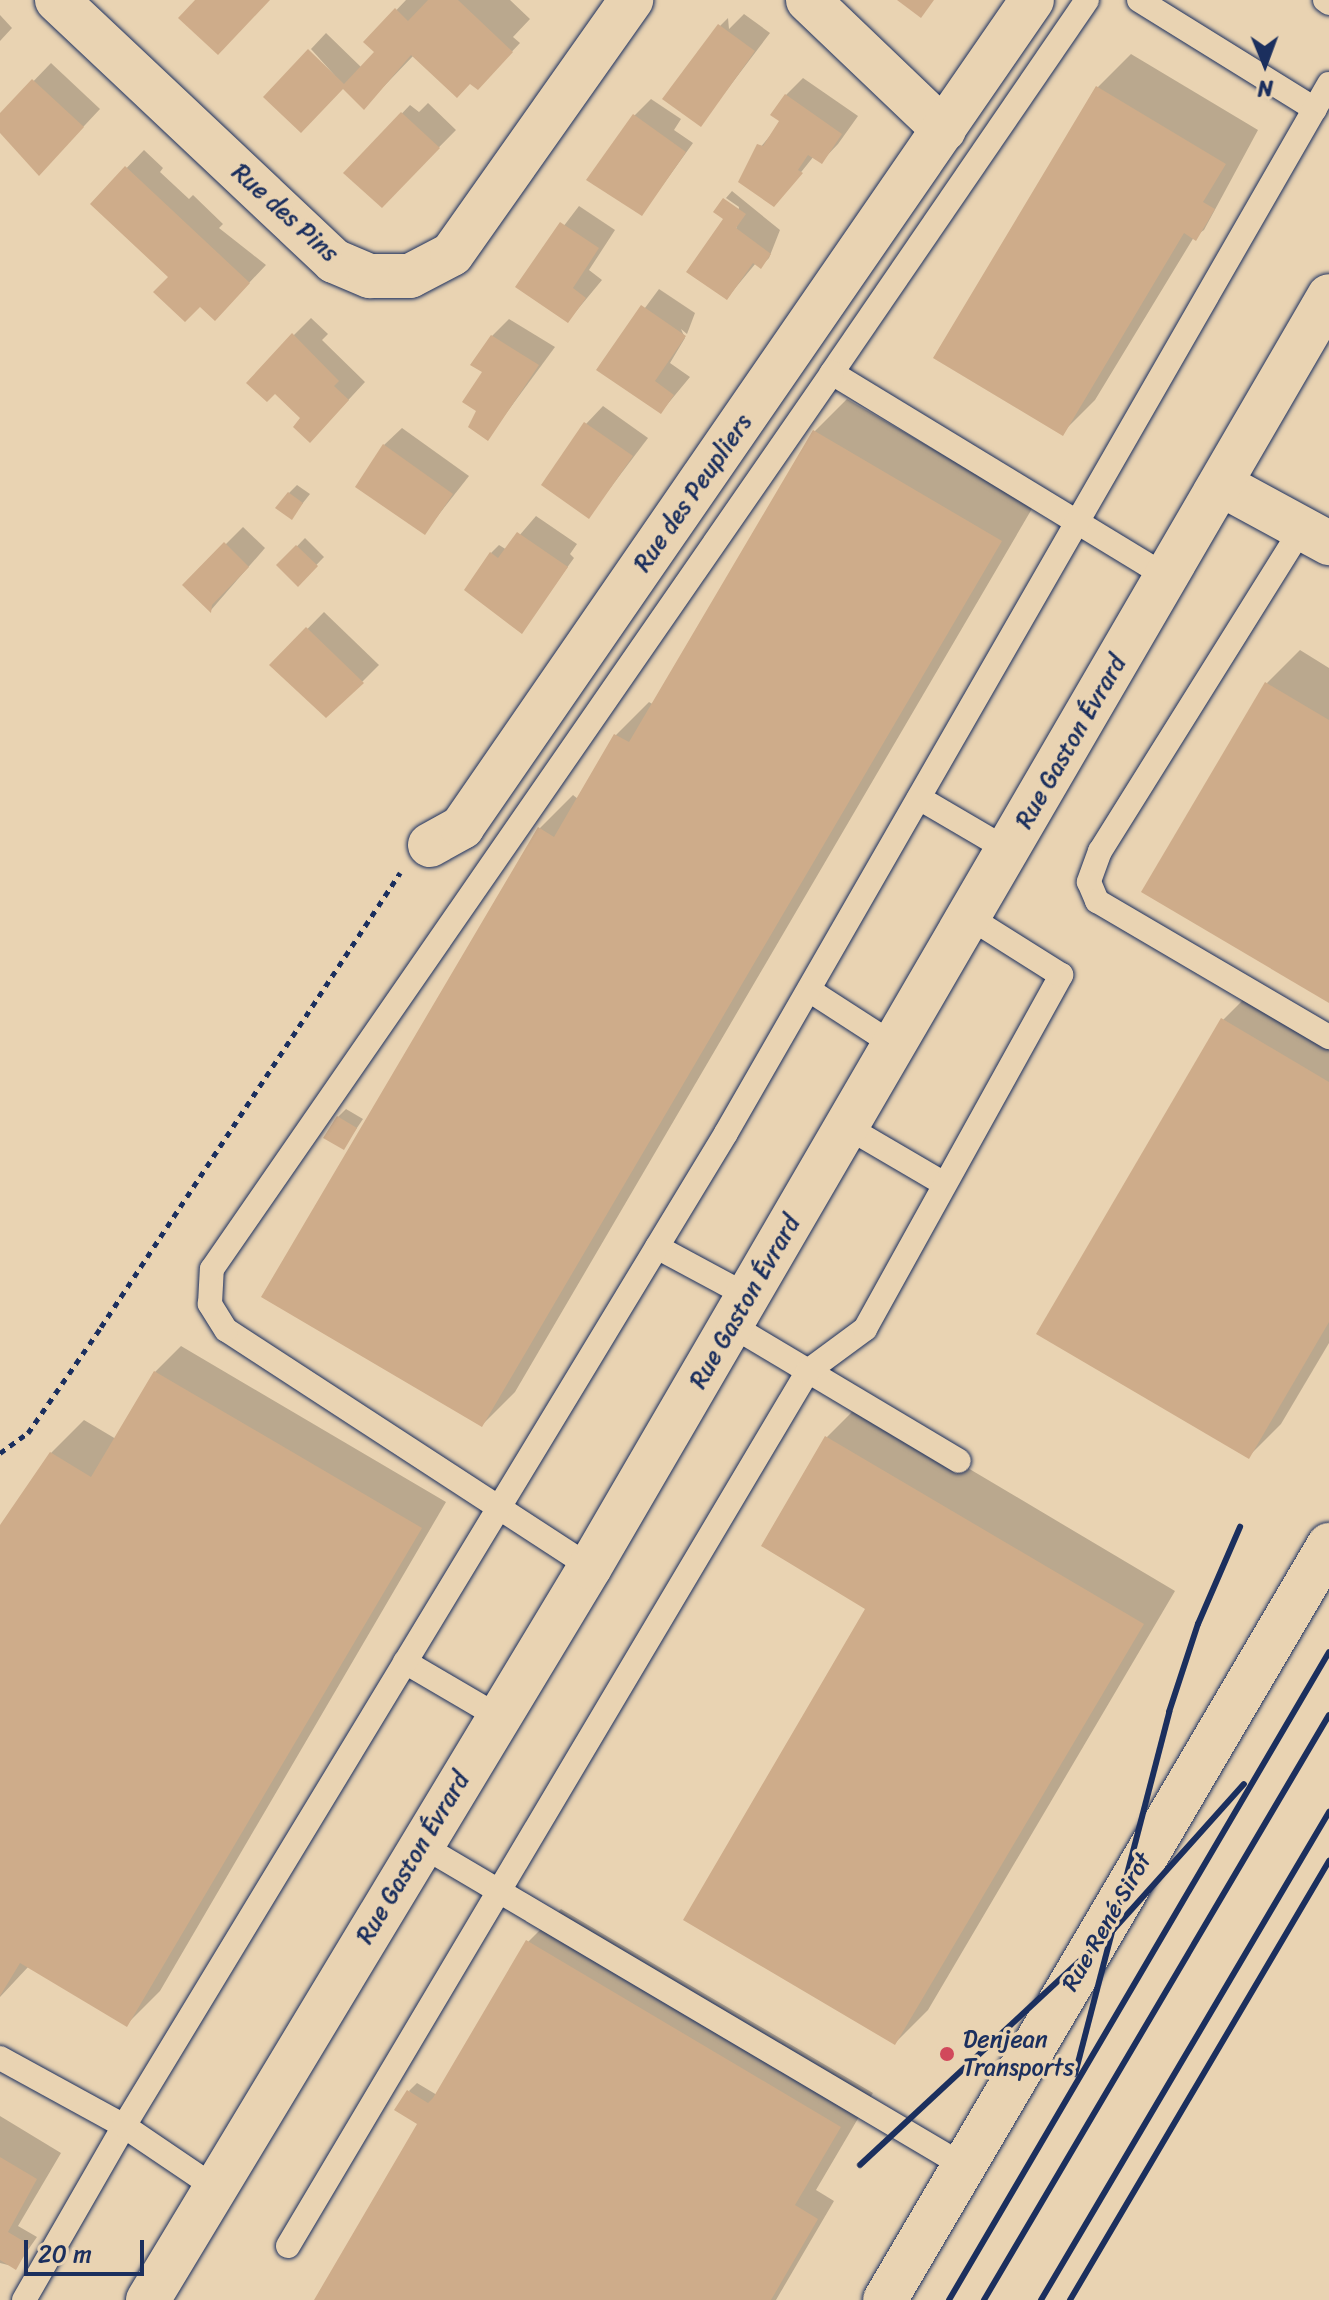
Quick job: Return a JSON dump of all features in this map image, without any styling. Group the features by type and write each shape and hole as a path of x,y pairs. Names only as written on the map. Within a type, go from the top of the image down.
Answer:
{"street":[{"name":"Rue des Pins","path":"57,0 334,261 370,276 410,276 452,254 631,0"},
{"path":"808,0 944,130"},
{"name":"Rue des Peupliers","path":"430,845 462,827 1032,0"},
{"name":"Rue Gaston Évrard","path":"148,2300 590,1567 1222,485 1329,296"},
{"path":"1222,485 1315,535"},
{"name":"Rue René Sirot","path":"885,2300 1329,1545"}],"lane":[{"path":"590,1567 501,1505 226,1330 210,1304 212,1269 1087,0"},
{"path":"1139,0 1315,109"},
{"path":"24,2300 124,2126 657,1247 809,990 1329,84"},
{"path":"832,373 1168,577"},
{"path":"1315,535 1100,851 1089,882 1097,901 1329,1037"},
{"path":"919,798 1008,850"},
{"path":"288,2246 808,1371 865,1329 943,1183 1061,975 969,917"},
{"path":"809,990 894,1045"},
{"path":"847,1127 943,1183"},
{"path":"657,1247 740,1310 808,1371 959,1461"},
{"path":"405,1662 499,1717"},
{"path":"421,1845 964,2166"},
{"path":"0,2058 124,2126 214,2187"}],"path":[{"path":"0,1453 28,1433 401,871 430,845"}],"building":[{"path":"195,0 270,0 218,55 178,18"},
{"path":"428,0 458,0 513,52 478,90 470,84 457,98 411,55 364,110 343,89 301,133 263,97 308,49 344,84 374,52 363,42 395,8 408,21"},
{"path":"897,0 934,0 921,18"},
{"path":"718,24 755,51 701,127 662,99"},
{"path":"32,79 84,127 39,176 0,133 0,113"},
{"path":"1096,86 1226,164 1203,202 1215,209 1196,241 1184,233 1063,436 933,358"},
{"path":"785,94 842,134 822,164 808,155 798,170 803,173 774,207 738,182 757,144 763,146 779,121 770,115"},
{"path":"401,112 440,148 382,208 343,173"},
{"path":"633,114 686,152 642,216 586,180"},
{"path":"125,166 250,283 215,321 200,307 185,322 153,292 168,277 90,204"},
{"path":"723,198 746,214 736,228 771,254 761,269 753,263 727,300 686,272 723,219 713,212"},
{"path":"560,222 599,248 573,288 586,298 568,323 515,287"},
{"path":"641,305 686,336 655,381 674,395 661,414 596,370"},
{"path":"292,333 339,381 334,386 349,400 310,443 293,427 300,418 275,394 267,402 246,383"},
{"path":"491,335 539,365 488,441 468,427 476,411 462,402 482,372 470,365"},
{"path":"584,422 633,456 589,519 541,485"},
{"path":"813,430 1002,541 482,1427 261,1297 538,827 554,837 614,734 629,742"},
{"path":"383,444 453,494 425,535 355,487"},
{"path":"288,492 303,503 292,520 275,508"},
{"path":"517,532 568,567 522,634 464,590 490,552 498,558"},
{"path":"224,542 249,567 212,605 211,613 182,585"},
{"path":"296,545 318,566 298,587 276,565"},
{"path":"306,627 364,683 326,718 269,665"},
{"path":"1265,682 1329,720 1329,1003 1141,892"},
{"path":"1221,1018 1329,1082 1329,1322 1249,1459 1036,1334"},
{"path":"337,1116 357,1128 344,1150 323,1138"},
{"path":"154,1371 422,1528 127,2027 20,1963 0,1996 0,1525 50,1452 91,1477"},
{"path":"825,1436 1144,1624 895,2045 683,1920 865,1609 761,1546"},
{"path":"526,1940 841,2127 795,2205 818,2219 771,2300 314,2300 417,2124 394,2110 407,2090 428,2103 433,2098"},
{"path":"0,2157 37,2179 8,2232 30,2245 16,2270 0,2260"}],"railway":[{"path":"1075,2074 1169,1712 1198,1624 1240,1527"},
{"path":"949,2300 1329,1652"},
{"path":"984,2300 1329,1715"},
{"path":"860,2165 1113,1930 1244,1784"},
{"path":"1041,2300 1329,1812"},
{"path":"1070,2300 1329,1861"}],"place":[{"name":"Denjean Transports","path":"947,2054"}]}
